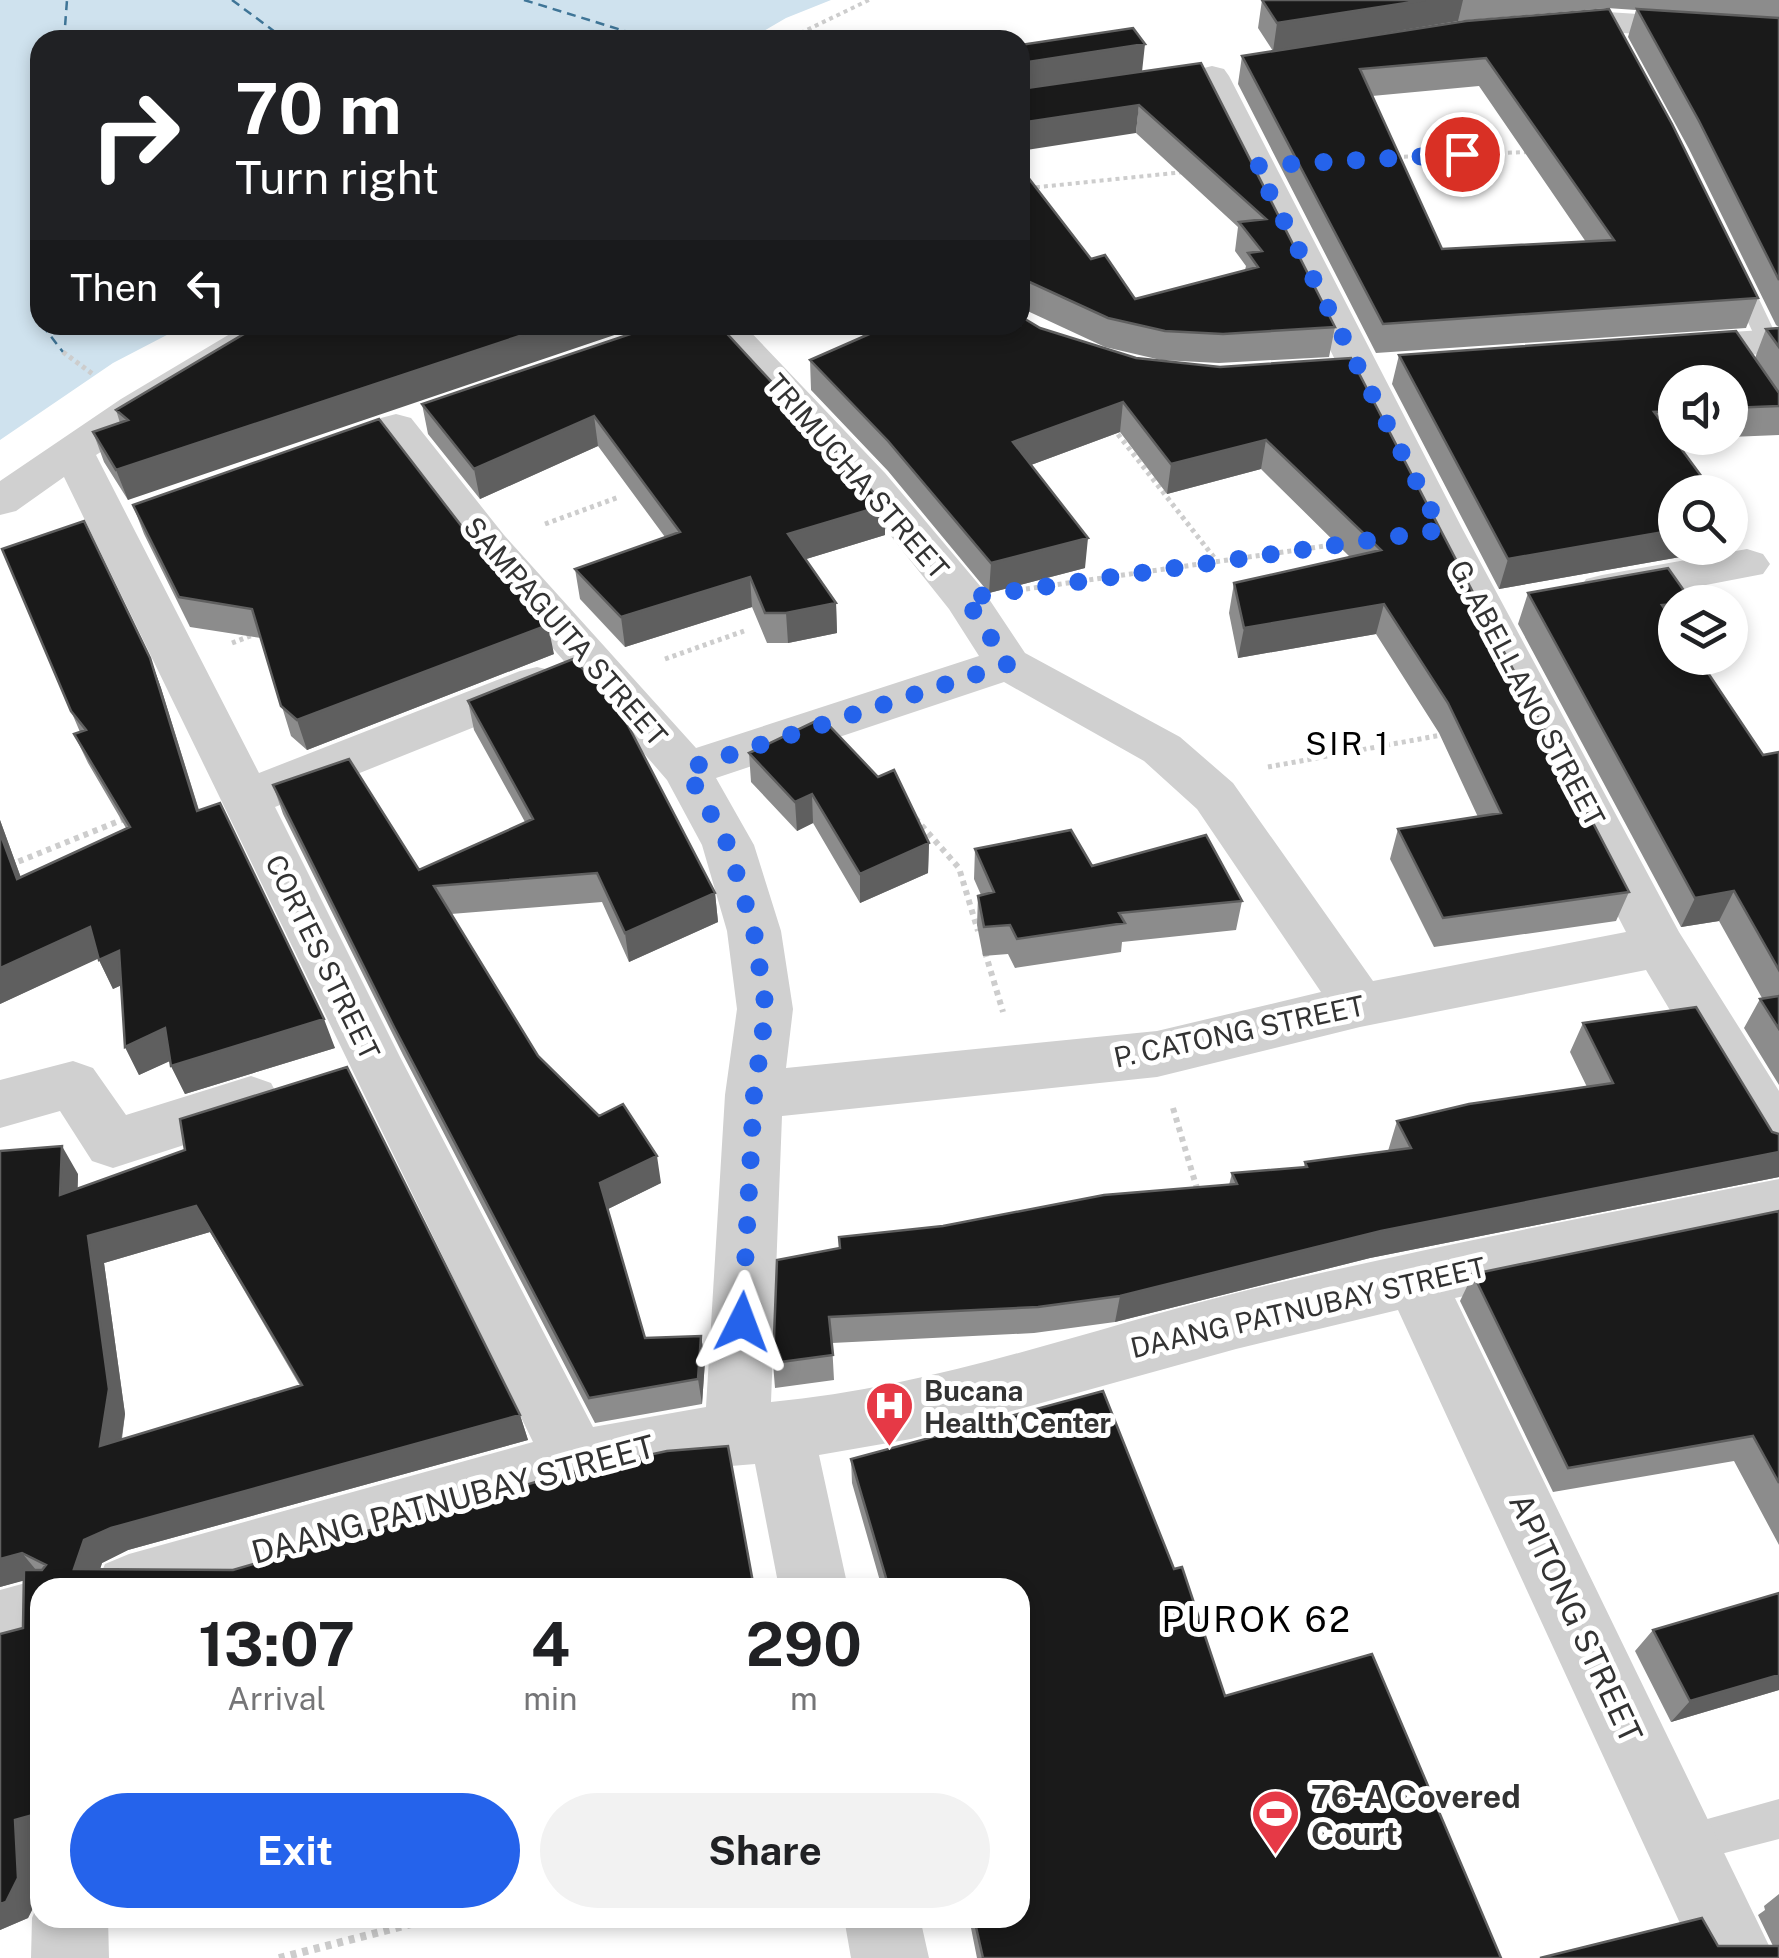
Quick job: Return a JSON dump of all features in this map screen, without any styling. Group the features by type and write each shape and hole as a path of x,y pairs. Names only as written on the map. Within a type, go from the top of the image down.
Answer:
{"street":[{"path":"1514,30 1718,26 1779,33"},
{"name":"G. ABELLANO STREET","path":"1212,76 1441,530 1522,604 1542,717 1660,946 1779,1141"},
{"path":"0,501 257,335"},
{"name":"TRIMUCHA STREET","path":"707,335 870,482 965,598 1008,664 1162,749 1214,796 1360,1006"},
{"path":"1632,350 1756,350"},
{"name":"SAMPAGUITA STREET","path":"396,427 488,545 686,769 728,845 754,932 766,1009 754,1095 759,1433"},
{"name":"CORTES STREET","path":"72,451 130,517 180,664 374,1062 576,1461"},
{"path":"1522,604 1741,565"},
{"path":"686,769 1008,664"},
{"path":"240,787 599,671"},
{"name":"P. CATONG STREET","path":"754,1095 1157,1054 1360,1006 1660,946"},
{"path":"0,1104 73,1084 113,1144 374,1062"},
{"name":"DAANG PATNUBAY STREET","path":"164,1578 576,1461 670,1441 759,1433 911,1409 1236,1321 1415,1279 1775,1214"},
{"name":"APITONG STREET","path":"1415,1279 1736,1958"},
{"path":"759,1433 810,1578"},
{"path":"0,1624 30,1616"},
{"path":"70,1928 70,1958"},
{"path":"884,1928 890,1958"}],"lane":[{"path":"1726,255 1756,350"},
{"path":"1682,1844 1779,1819"}],"path":[{"path":"807,30 869,0"},
{"path":"1384,158 1538,151"},
{"path":"1030,188 1256,166"},
{"path":"63,352 94,376"},
{"path":"1104,417 1217,561"},
{"path":"488,545 618,497"},
{"path":"965,598 1441,530"},
{"path":"180,664 270,629"},
{"path":"599,671 744,630"},
{"path":"1196,780 1542,717"},
{"path":"0,869 240,787"},
{"path":"910,812 959,868 1020,1068"},
{"path":"1157,1054 1202,1206"},
{"path":"279,1958 395,1928"}],"water":[{"path":"0,0 831,0 765,30 30,30 30,335 167,335 113,363 0,440"}],"building":[{"path":"1262,0 1425,0 1277,23"},
{"path":"1609,9 1672,124 1758,298 1383,324 1242,56 1466,21","holes":["1486,58 1614,240 1442,249 1360,69"]},
{"path":"1637,9 1779,18 1779,280 1699,121"},
{"path":"1133,28 1145,44 1030,62 1030,43"},
{"path":"1201,63 1335,327 1223,334 1165,331 1108,318 1030,282 1030,180 1091,259 1105,255 1135,299 1258,267 1248,253 1262,251 1239,222 1266,219 1139,105 1030,121 1030,88"},
{"path":"1030,322 1136,358 1220,367 1351,358 1629,892 1443,918 1398,829 1501,813 1448,703 1384,604 1244,628 1234,583 1381,550 1266,440 1171,464 1123,402 1013,442 1088,538 991,563 888,441 810,360 867,335 1030,335"},
{"path":"1779,328 1779,347 1766,329"},
{"path":"1736,331 1779,393 1779,406 1748,407 1748,365 1658,365 1658,412 1654,412 1658,417 1658,455 1686,455 1700,475 1658,475 1658,533 1508,559 1399,355"},
{"path":"242,335 523,335 116,470 93,432 128,420 116,410"},
{"path":"627,335 728,335 885,505 788,534 836,603 765,613 750,577 621,617 575,569 680,532 594,416 474,469 422,404"},
{"path":"379,419 463,528 548,625 297,720 281,706 252,609 179,597 133,505"},
{"path":"84,521 150,658 197,811 220,803 324,1019 171,1066 165,1028 125,1047 119,951 99,960 90,927 0,968 0,833 17,879 130,827 74,734 86,730 71,711 2,549"},
{"path":"1668,568 1680,585 1658,585 1658,675 1709,675 1763,755 1779,752 1779,970 1734,891 1695,898 1528,593"},
{"path":"573,659 617,704 715,893 625,933 597,873 434,886 538,1056 599,1116 623,1104 657,1156 600,1183 645,1338 701,1336 698,1379 589,1398 394,1027 273,785 349,759 419,870 533,819 468,701"},
{"path":"822,718 878,777 894,770 929,843 860,874 812,794 795,802 749,753"},
{"path":"1071,830 1092,866 1206,835 1242,901 1119,913 1125,923 1017,939 1010,925 984,927 978,896 994,892 975,849"},
{"path":"1779,996 1779,1029 1760,999"},
{"path":"1696,1007 1772,1132 1779,1134 1779,1152 1381,1231 1120,1296 1038,1307 829,1317 833,1355 773,1363 777,1260 840,1248 839,1237 943,1226 1104,1195 1237,1184 1232,1173 1307,1167 1305,1162 1411,1148 1397,1121 1469,1104 1613,1083 1583,1023"},
{"path":"347,1067 520,1415 111,1528 84,1540 74,1569 233,1570 570,1472 667,1451 728,1446 752,1578 30,1578 30,1816 15,1820 18,1878 6,1902 0,1904 0,1634 23,1628 24,1570 42,1570 46,1565 22,1553 0,1559 0,1151 62,1146 60,1195 185,1150 180,1119","holes":["196,1206 302,1385 100,1446 109,1389 88,1236"]},
{"path":"1779,1211 1779,1483 1753,1436 1568,1468 1473,1274"},
{"path":"1103,1391 1174,1569 1182,1567 1225,1696 1372,1654 1501,1958 983,1958 976,1928 1030,1928 1030,1578 886,1578 851,1459"},
{"path":"1779,1593 1779,1675 1690,1701 1653,1630"},
{"path":"1702,1918 1718,1946 1779,1946 1779,1958 1540,1958"}],"ferry route":[{"path":"65,30 67,0"},
{"path":"232,0 272,30"},
{"path":"524,0 622,30"},
{"path":"50,335 63,352"}],"place":[{"name":"Bucana Health Center","path":"889,1448"},
{"name":"76-A Covered Court","path":"1276,1856"}],"district":[{"name":"SIR 1","path":"1348,743"},
{"name":"PUROK 62","path":"1257,1619"}],"route":[{"path":"742,1322 754,1095 766,1009 754,932 728,845 686,769 1008,664 965,598 1441,530 1256,166 1462,154"}]}
